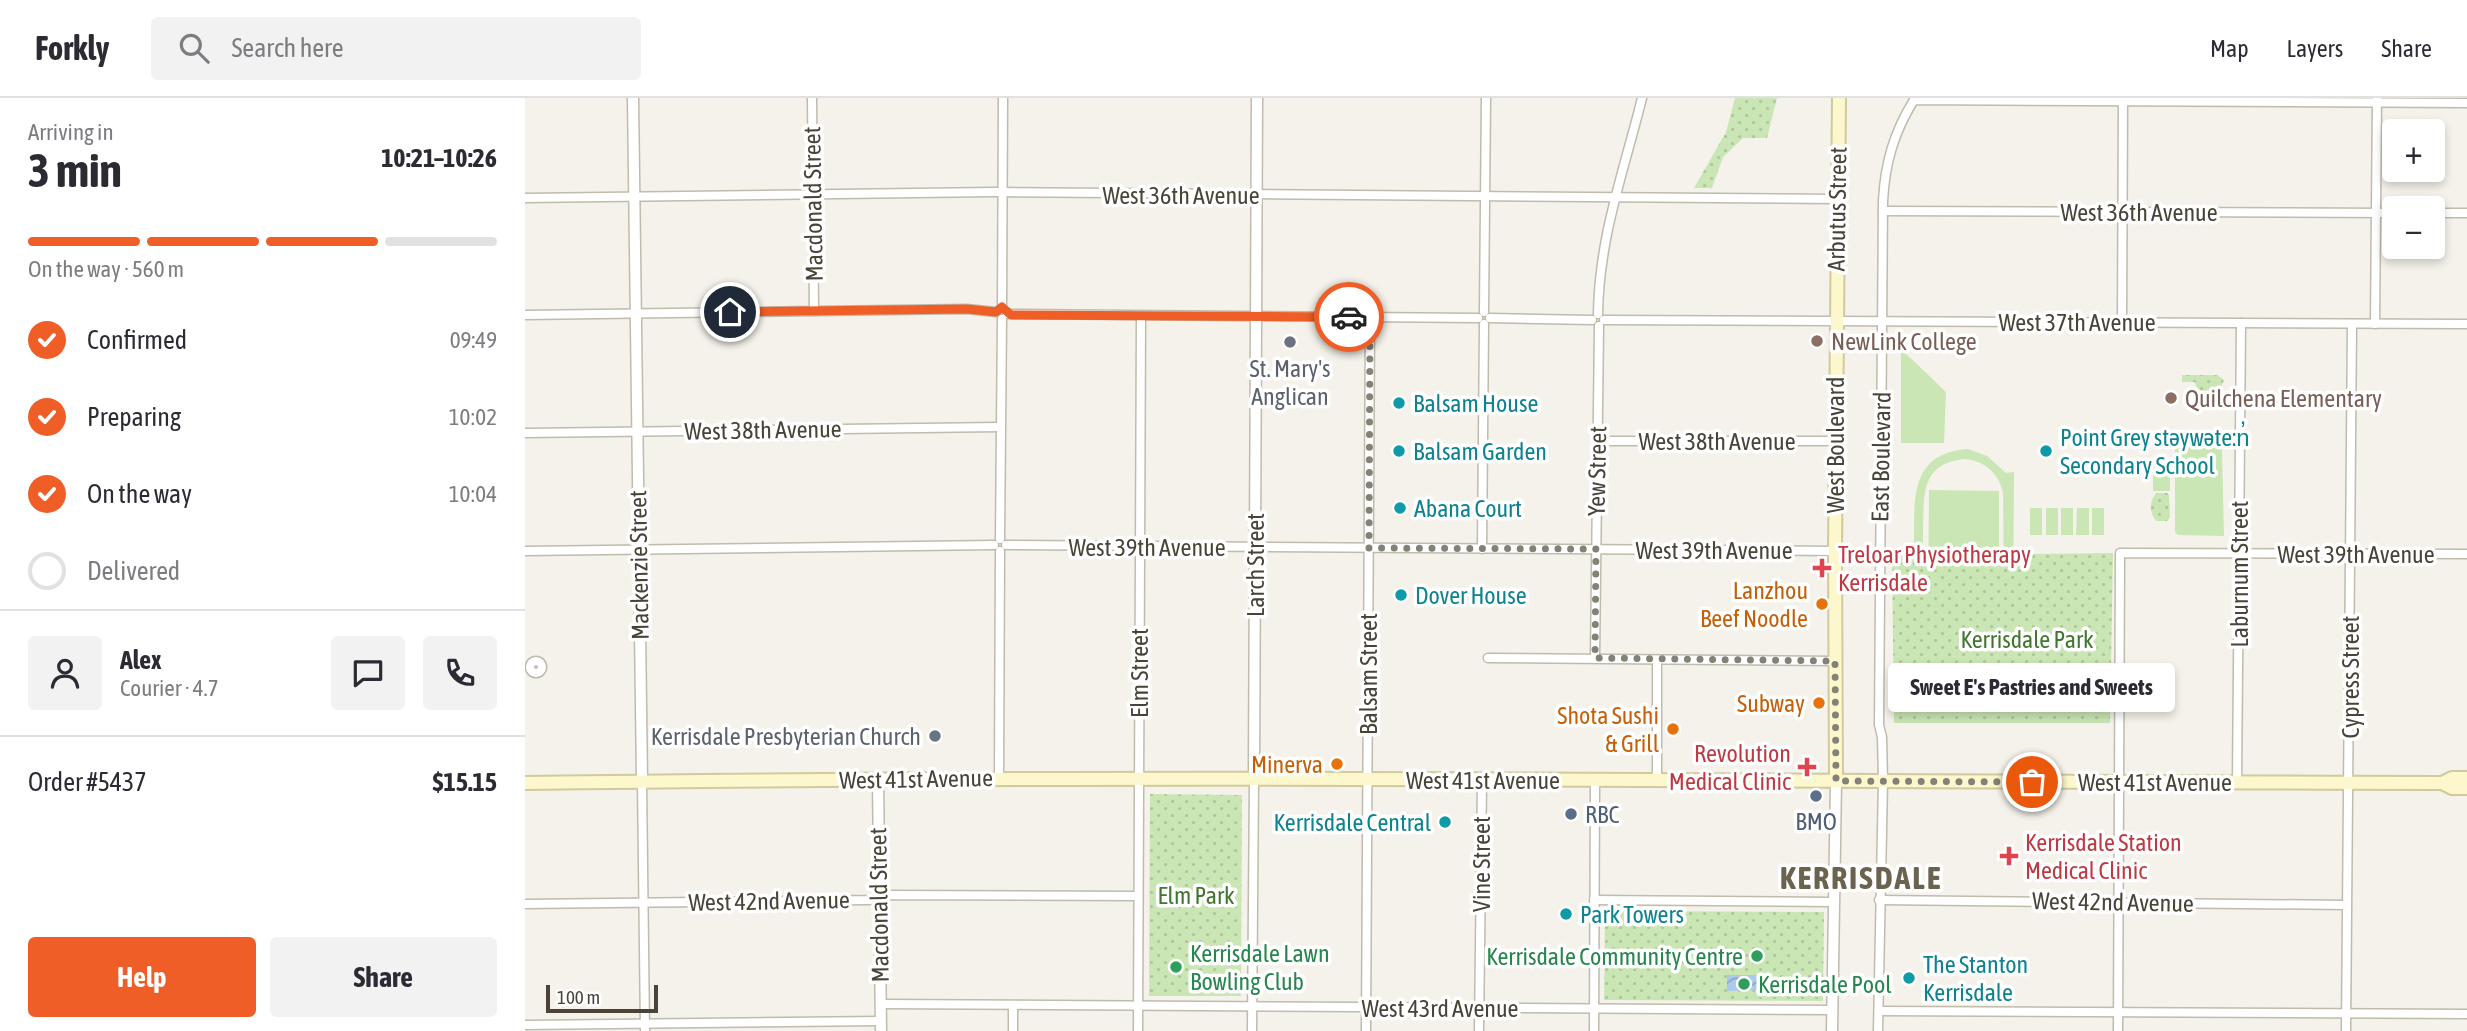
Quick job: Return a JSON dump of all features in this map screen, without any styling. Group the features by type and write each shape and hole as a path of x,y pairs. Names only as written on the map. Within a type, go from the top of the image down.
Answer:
{"main road":[{"name":"Arbutus Street","path":"1836,320 1839,98"},
{"name":"West Boulevard","path":"1836,320 1836,781"},
{"name":"West 41st Avenue","path":"525,783 999,777 2442,783 2452,778 2467,778"},
{"name":"West 41st Avenue","path":"2442,783 2452,788 2467,788"}],"street":[{"name":"Mackenzie Street","path":"633,98 645,1027"},
{"name":"Macdonald Street","path":"812,98 814,311"},
{"path":"999,777 1003,98"},
{"name":"Larch Street","path":"1252,1031 1257,98"},
{"path":"1482,549 1486,98"},
{"name":"Yew Street","path":"1595,658 1599,273 1614,198 1642,98"},
{"path":"2122,323 2123,99"},
{"path":"1913,100 2377,100 2467,103"},
{"name":"East Boulevard","path":"1878,1031 1882,781 1879,712 1883,211 1888,155 1900,122 1913,100"},
{"path":"2375,324 2377,100"},
{"name":"West 36th Avenue","path":"525,198 1003,193 1838,199"},
{"name":"West 36th Avenue","path":"1883,211 2382,213"},
{"path":"2445,214 2467,214"},
{"name":"West 37th Avenue","path":"525,315 967,309 1002,313 1141,316 2467,324"},
{"name":"Elm Street","path":"1138,1031 1141,316"},
{"name":"Balsam Street","path":"1366,1031 1370,317"},
{"name":"Laburnum Street","path":"2237,783 2241,323"},
{"name":"Cypress Street","path":"2346,1031 2352,324"},
{"name":"West 38th Avenue","path":"525,433 1000,427"},
{"name":"West 38th Avenue","path":"1597,441 1836,441"},
{"name":"West 39th Avenue","path":"525,551 1000,545 1835,551"},
{"name":"West 39th Avenue","path":"2119,782 2120,553 2467,554"},
{"path":"1488,658 1835,661"},
{"path":"1657,660 1657,781"},
{"name":"Macdonald Street","path":"878,779 881,1026"},
{"name":"Vine Street","path":"1479,1031 1482,780"},
{"path":"1594,1031 1595,780"},
{"name":"West Boulevard","path":"1832,1031 1836,781"},
{"path":"2118,1031 2119,782"},
{"name":"West 42nd Avenue","path":"525,904 869,900 888,895 1138,896"},
{"path":"1594,900 1833,902"},
{"name":"West 42nd Avenue","path":"1879,901 2346,905"},
{"name":"West 43rd Avenue","path":"881,1004 1832,1010"},
{"path":"1013,1006 1013,1031"},
{"path":"1879,1011 2467,1014"},
{"path":"525,1025 881,1026"}],"green space":[{"path":"1735,98 1777,98 1767,138 1743,138 1723,157 1712,188 1694,188 1726,132"},
{"path":"1901,349 1946,392 1944,443 1901,443"},
{"path":"2182,375 2217,375 2224,380 2218,394 2198,392 2195,382 2182,382"},
{"path":"2175,446 2218,447 2222,450 2224,536 2178,535 2175,532"},
{"path":"1968,449 1987,456 2006,473 2014,472 2013,624 1914,587 1914,517 1917,488 1928,466 1950,452","holes":["1965,459 1979,462 1990,469 2003,492 2004,595 1923,590 1924,504 1928,482 1940,467"]},
{"path":"2153,462 2170,462 2170,491 2153,491"},
{"path":"1929,490 1999,491 1999,602 1928,601"},
{"path":"2156,493 2169,495 2170,517 2167,521 2156,521 2152,514 2151,504"},
{"path":"2030,508 2042,508 2042,535 2030,535"},
{"path":"2046,508 2058,508 2058,535 2046,535"},
{"path":"2061,508 2073,508 2073,535 2061,535"},
{"path":"2077,508 2089,508 2089,535 2076,535"},
{"path":"2092,508 2104,508 2104,535 2092,535"},
{"name":"Kerrisdale Park","path":"2113,553 2110,723 1894,723 1892,556"},
{"name":"Elm Park","path":"1150,794 1242,795 1241,996 1149,996"},
{"path":"1605,911 1824,912 1823,1001 1604,1000"}],"water":[{"name":"Kerrisdale Pool","path":"1727,975 1762,975 1762,990 1727,991"}],"way so far":[{"path":"1349,317 1370,317 1369,548 1596,549 1595,658 1835,661 1836,781 2032,782"}],"place":[{"name":"NewLink College","path":"1817,341"},
{"name":"St. Mary's Anglican","path":"1290,342"},
{"name":"Quilchena Elementary","path":"2171,398"},
{"name":"Balsam House","path":"1399,403"},
{"name":"Balsam Garden","path":"1399,451"},
{"name":"Point Grey stəywəte:n̓ Secondary School","path":"2046,451"},
{"name":"Abana Court","path":"1400,508"},
{"name":"Treloar Physiotherapy Kerrisdale","path":"1822,568"},
{"name":"Dover House","path":"1401,595"},
{"name":"Lanzhou Beef Noodle","path":"1822,604"},
{"name":"Subway","path":"1819,703"},
{"name":"Shota Sushi & Grill","path":"1673,729"},
{"name":"Kerrisdale Presbyterian Church","path":"935,736"},
{"name":"Minerva","path":"1337,764"},
{"name":"Revolution Medical Clinic","path":"1807,767"},
{"name":"Sweet E's Pastries and Sweets","path":"2032,782"},
{"name":"BMO","path":"1816,796"},
{"name":"RBC","path":"1571,814"},
{"name":"Kerrisdale Central","path":"1445,822"},
{"name":"Kerrisdale Station Medical Clinic","path":"2009,856"},
{"name":"Park Towers","path":"1566,914"},
{"name":"Kerrisdale Community Centre","path":"1757,956"},
{"name":"Kerrisdale Lawn Bowling Club","path":"1176,967"},
{"name":"The Stanton Kerrisdale","path":"1909,978"},
{"name":"Kerrisdale Pool","path":"1744,984"}],"district":[{"name":"KERRISDALE","path":"1861,877"}],"route":[{"path":"730,312 967,309 996,312 998,308 1004,307 1007,314 1011,315 1349,317"}]}
